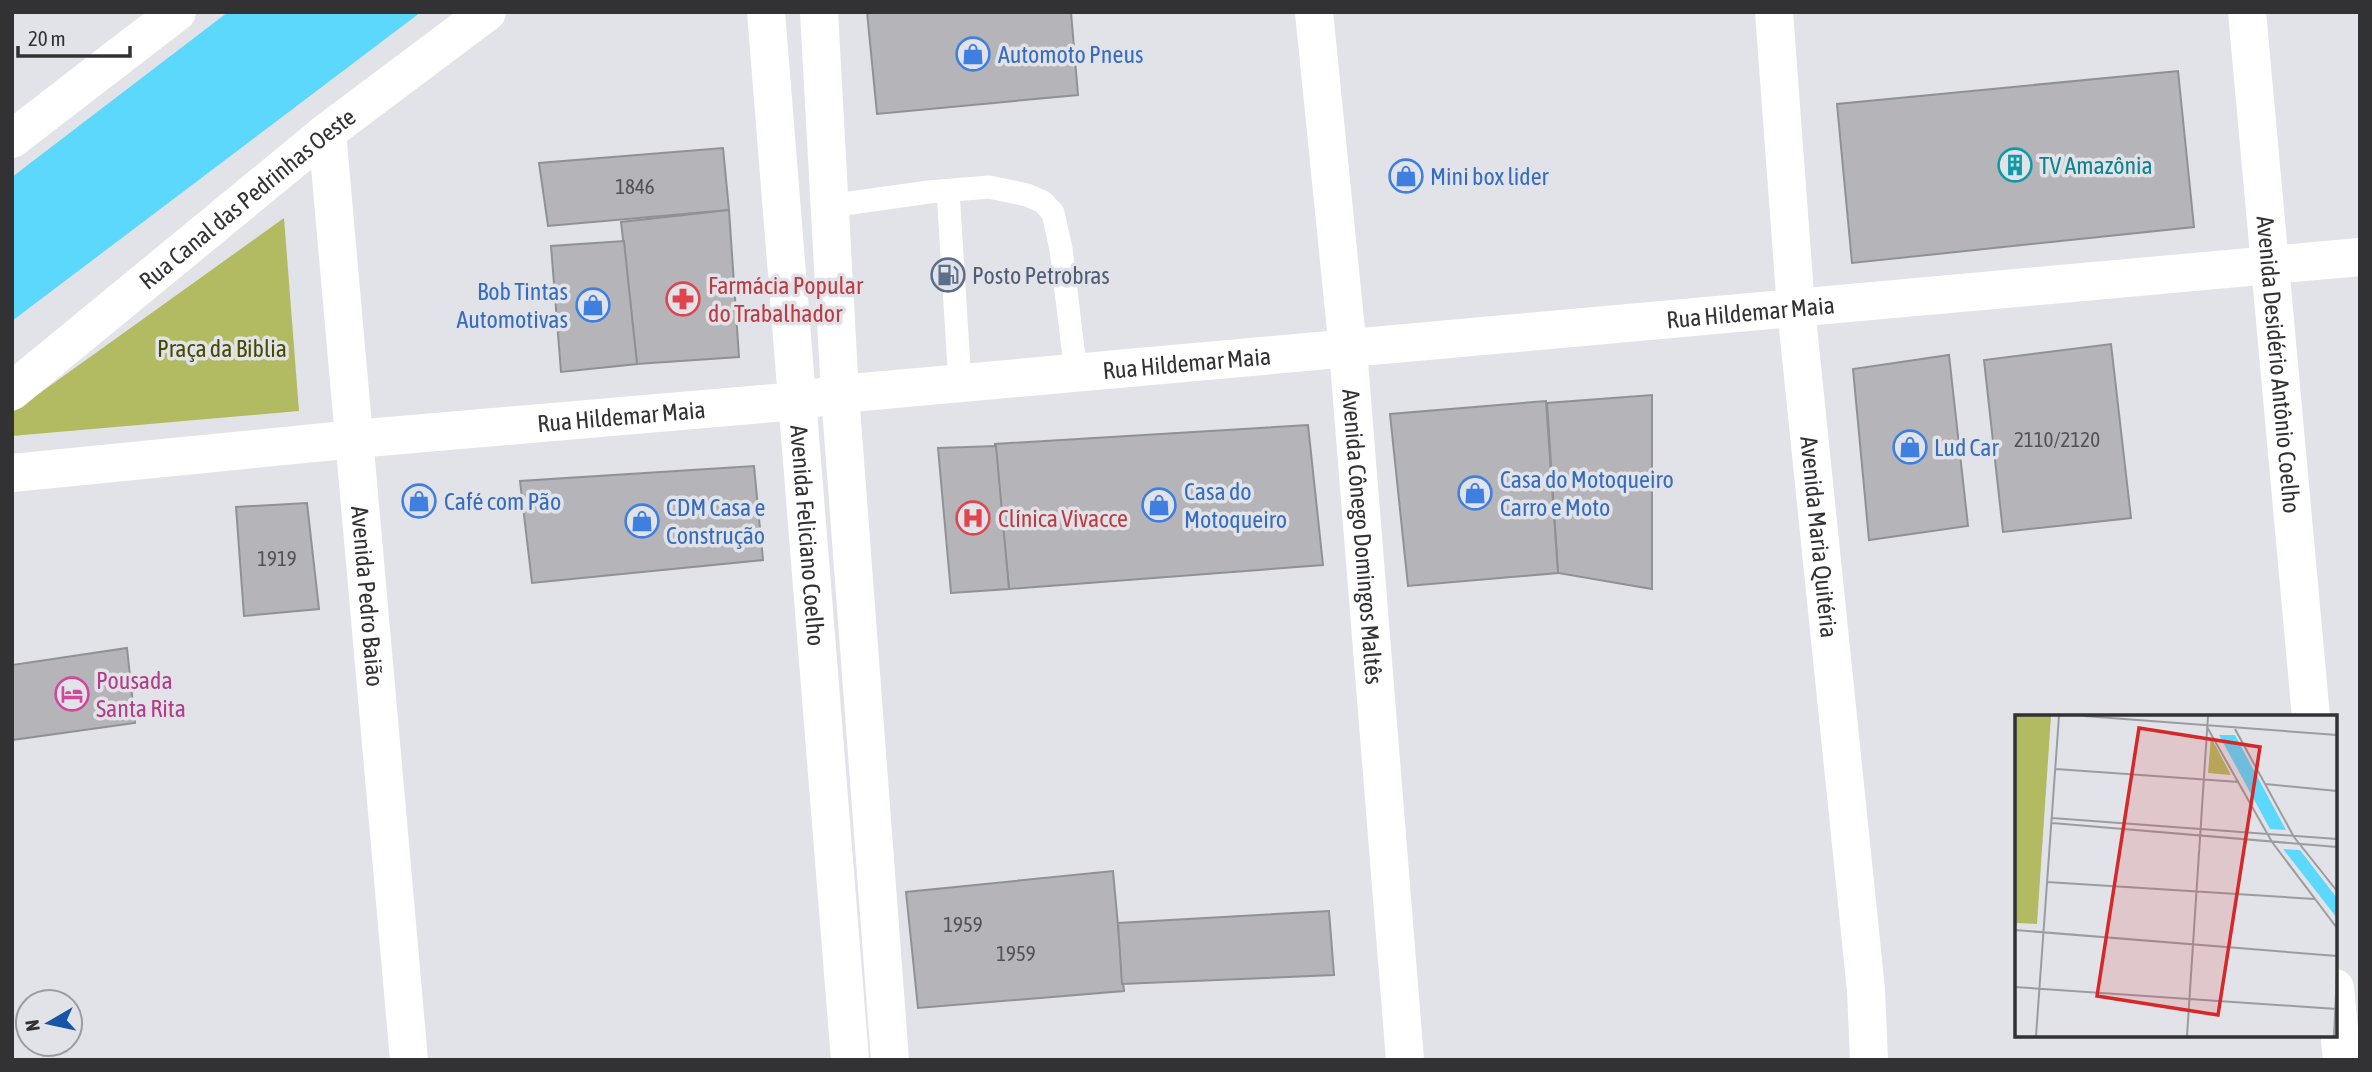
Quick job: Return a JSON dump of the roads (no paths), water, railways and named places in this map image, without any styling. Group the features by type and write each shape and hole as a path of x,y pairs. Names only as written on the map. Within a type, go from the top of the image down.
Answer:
{"street":[{"path":"12,139 177,12"},
{"name":"Rua Canal das Pedrinhas Oeste","path":"12,391 327,132 487,12"},
{"name":"Avenida Feliciano Coelho","path":"766,12 850,1060"},
{"name":"Avenida Feliciano Coelho","path":"819,12 841,394 890,1060"},
{"name":"Avenida Cônego Domingos Maltês","path":"1314,12 1348,350 1405,1060"},
{"name":"Avenida Maria Quitéria","path":"1773,12 1796,308 1866,990 1869,1060"},
{"name":"Avenida Desidério Antônio Coelho","path":"2247,12 2311,715"},
{"name":"Avenida Pedro Baião","path":"327,132 409,1060"},
{"name":"Rua Hildemar Maia","path":"12,473 355,439 797,401 841,394 2360,257"},
{"path":"2337,1009 2342,1060"}],"lane":[{"path":"829,206 989,187 1027,195 1043,202 1053,213 1061,249 1076,374"},
{"path":"948,191 960,384"}],"water":[{"path":"228,12 421,12 12,321 12,177"}],"place":[{"name":"Automoto Pneus","path":"973,54"},
{"name":"TV Amazônia","path":"2015,165"},
{"name":"Mini box lider","path":"1406,176"},
{"name":"Posto Petrobras","path":"948,275"},
{"name":"Farmácia Popular do Trabalhador","path":"683,299"},
{"name":"Bob Tintas Automotivas","path":"593,305"},
{"name":"Lud Car","path":"1910,447"},
{"name":"Casa do Motoqueiro Carro e Moto","path":"1475,493"},
{"name":"Café com Pão","path":"419,501"},
{"name":"Casa do Motoqueiro","path":"1159,505"},
{"name":"Clínica Vivacce","path":"973,518"},
{"name":"CDM Casa e Construção","path":"642,521"},
{"name":"Pousada Santa Rita","path":"72,694"}],"park label":[{"name":"Praça da Biblia","path":"222,348"}]}
